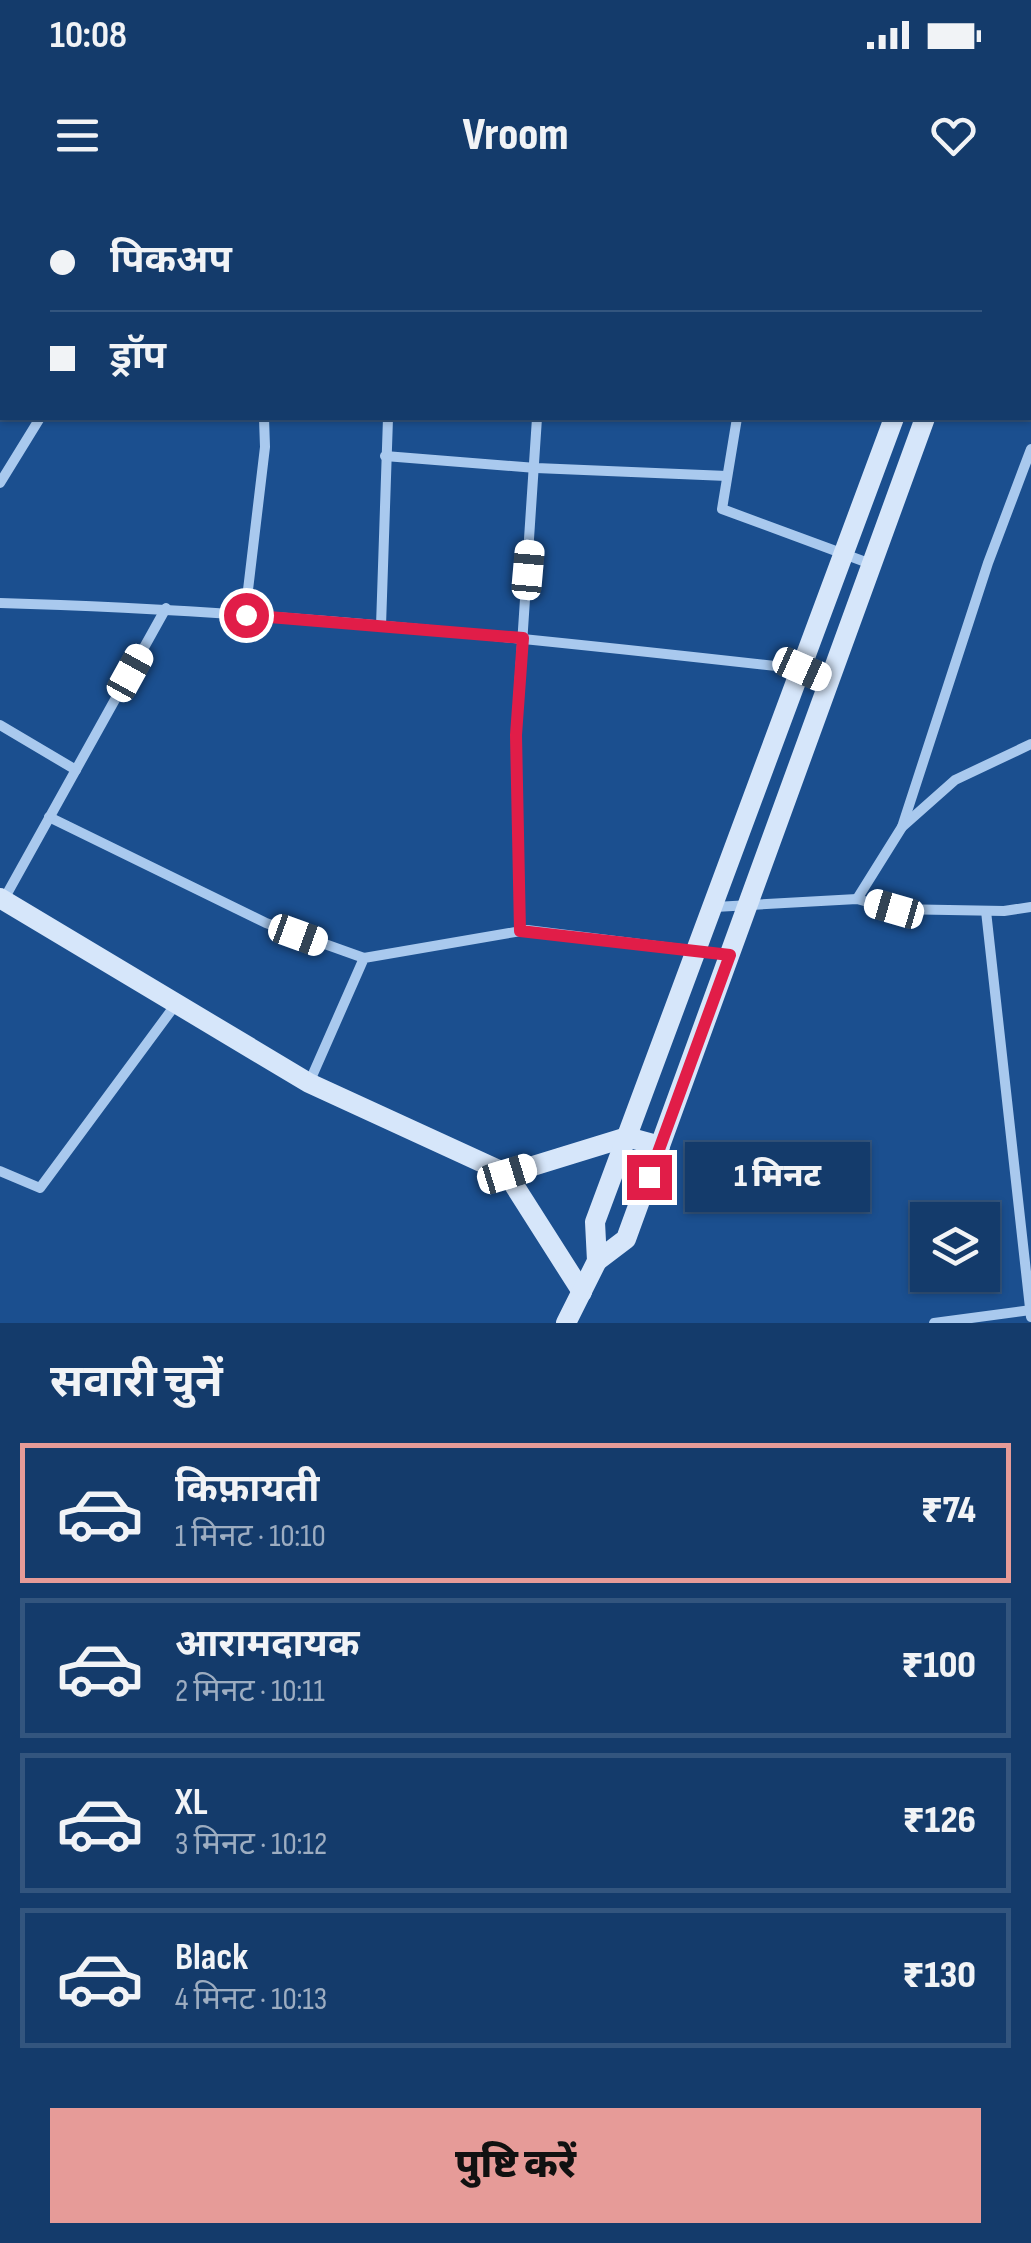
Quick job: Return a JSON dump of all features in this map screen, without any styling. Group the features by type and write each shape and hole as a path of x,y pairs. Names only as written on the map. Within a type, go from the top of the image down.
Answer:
{"main road":[{"path":"597,1261 595,1222 893,420"},
{"path":"566,1323 597,1261 626,1238 924,420"},
{"path":"2,899 309,1084 507,1174 582,1292"},
{"path":"507,1174 628,1137 660,1146"}],"street":[{"path":"0,483 39,420"},
{"path":"246,615 265,447 264,420"},
{"path":"381,626 388,420"},
{"path":"520,931 516,735 536,468 536,420"},
{"path":"737,420 722,509 872,564"},
{"path":"857,899 902,827 988,564 1031,449"},
{"path":"386,456 536,468 727,476"},
{"path":"0,604 166,608 523,638 802,669 830,681"},
{"path":"2,899 166,608"},
{"path":"0,725 76,770"},
{"path":"902,827 955,780 1031,744"},
{"path":"49,818 266,923 364,958 520,931 730,955"},
{"path":"715,907 857,899 894,909 986,911 1031,907"},
{"path":"934,1323 1031,1312 986,911"},
{"path":"309,1084 364,958"},
{"path":"0,1171 40,1188 176,1004"}],"route":[{"path":"246,615 523,638 516,735 520,931 730,955 649,1177"}]}
